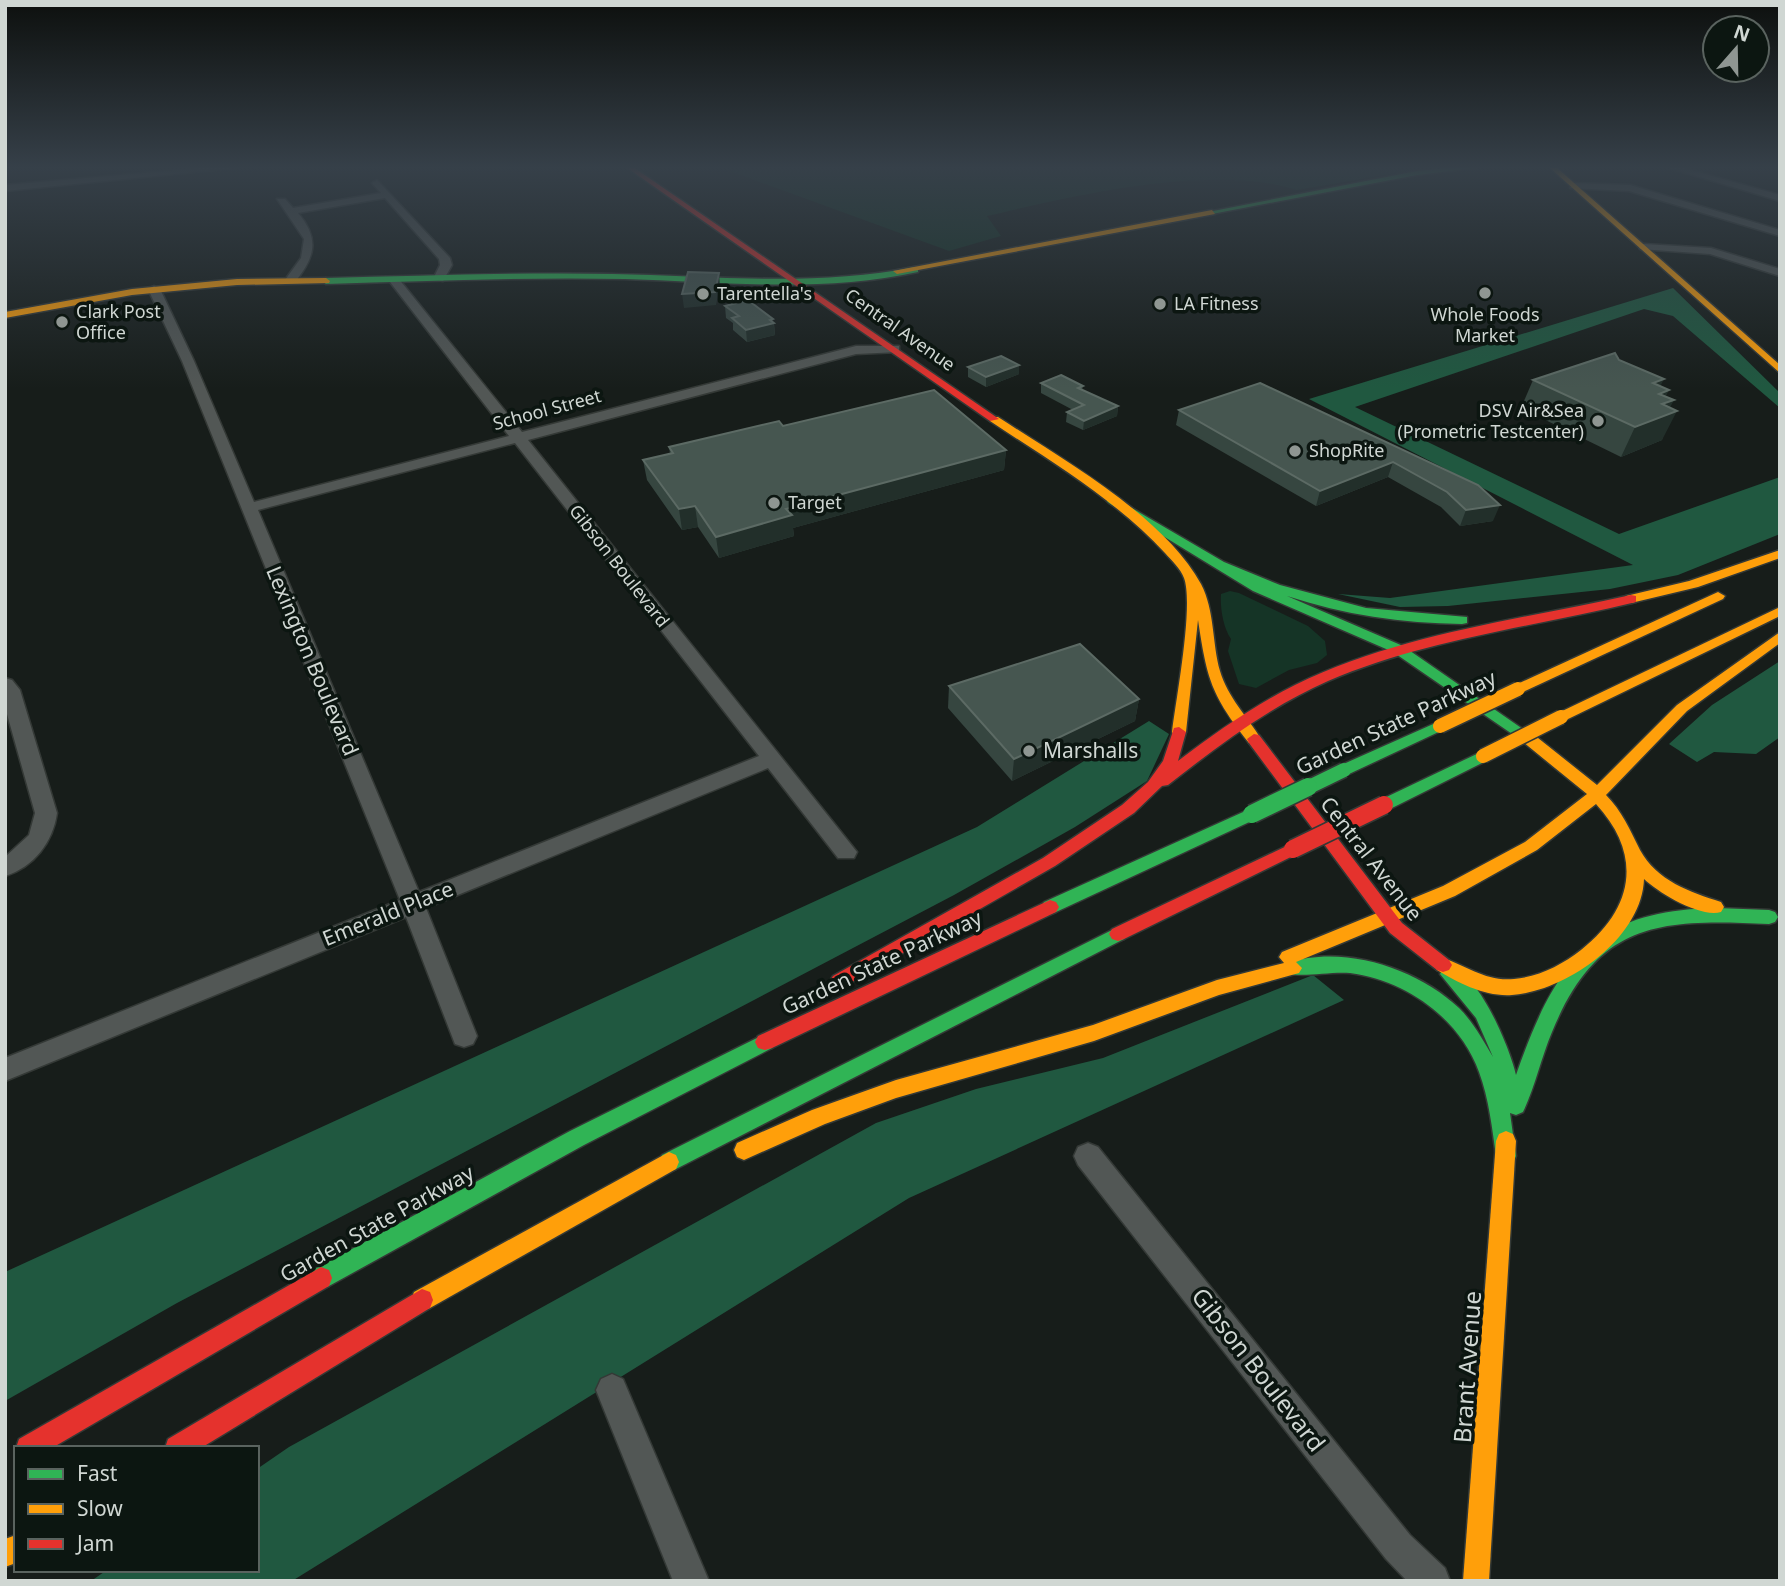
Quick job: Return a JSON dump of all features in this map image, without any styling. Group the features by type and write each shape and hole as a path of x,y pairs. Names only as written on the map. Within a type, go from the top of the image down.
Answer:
{"main road":[{"name":"Central Avenue","path":"736,241 1146,526 1191,575 1203,606 1213,672 1239,722 1387,915 1422,952 1466,976 1513,987 1548,980 1600,944 1625,910 1634,891 1636,870 1631,848 1621,827 1596,795 1555,758 1400,650 1279,598 1113,501"},
{"path":"830,304 842,290 879,278 1065,241"},
{"path":"1637,241 1780,370"},
{"path":"738,271 755,264 759,257"},
{"path":"5,315 154,289 291,280 603,276 738,271 789,277 915,270"},
{"path":"603,276 879,278"},
{"path":"825,989 1049,862 1144,796 1239,722 1323,678 1400,650 1555,614 1662,593 1780,554"},
{"path":"1215,563 1291,595 1383,617 1452,620 1555,614"},
{"name":"Garden State Parkway","path":"31,1446 405,1231 603,1124 770,1039 1780,567"},
{"path":"1144,796 1166,769 1178,737 1194,601 1191,575"},
{"path":"180,1446 443,1289 619,1189 778,1105 1780,611"},
{"path":"732,1156 873,1097 1102,1031 1215,989 1387,915 1428,901 1489,872 1531,846 1596,795 1670,717 1719,678 1780,636"},
{"path":"1631,848 1649,877 1675,895 1723,909 1774,917"},
{"path":"1600,944 1622,930 1655,920 1711,916 1774,917"},
{"name":"Brant Avenue","path":"1506,1156 1518,1095 1533,1051 1565,990 1600,944"},
{"name":"Brant Avenue","path":"1422,952 1472,995 1495,1029 1506,1070 1506,1156 1476,1581"},
{"path":"1215,989 1286,969 1347,963 1379,970 1418,986 1462,1022 1482,1052 1497,1099 1506,1156"},
{"path":"405,1231 765,1024"},
{"path":"443,1289 635,1200"}],"street":[{"path":"291,280 306,263 311,253 311,241"},
{"path":"428,241 444,258 446,265 439,279"},
{"path":"1644,247 1711,251 1780,272"},
{"name":"Gibson Boulevard","path":"394,280 846,852"},
{"name":"Lexington Boulevard","path":"154,289 188,361 413,904 464,1036"},
{"name":"School Street","path":"856,349 873,335"},
{"name":"School Street","path":"248,508 856,349 894,349"},
{"path":"5,684 10,690 46,813 44,831 37,843 5,869"},
{"name":"Emerald Place","path":"5,1070 770,759"},
{"name":"Gibson Boulevard","path":"1088,1156 1398,1547 1432,1581"},
{"path":"611,1390 691,1581"}],"green space":[{"path":"922,241 984,241 949,251"},
{"path":"1673,288 1780,393 1780,408 1673,316 1644,309 1355,407 1619,534 1780,477 1780,534 1678,575 1610,589 1448,606 1400,607 1338,594 1390,598 1633,565 1309,399"},
{"path":"1230,591 1308,626 1325,641 1327,655 1317,663 1289,670 1256,688 1239,684 1228,651 1231,639 1224,623 1221,605 1221,594"},
{"path":"1780,661 1780,737 1756,754 1714,752 1697,762 1669,744 1712,705"},
{"path":"1149,721 1169,734 1147,781 1075,827 954,895 177,1303 5,1401 5,1272 977,827"},
{"path":"1313,975 1344,1000 909,1198 292,1581 91,1581 104,1572 259,1572 259,1468 289,1447 876,1123 976,1089 1103,1058"}],"building":[{"path":"688,272 719,273 715,292 682,294"},
{"path":"748,300 773,319 770,320 774,323 746,330 732,318 739,316 725,306"},
{"path":"1615,353 1619,360 1664,379 1653,383 1669,390 1659,394 1674,400 1662,404 1677,411 1635,427 1533,380"},
{"path":"1001,356 1019,365 986,377 968,367"},
{"path":"1061,375 1083,386 1078,388 1118,406 1084,421 1067,412 1084,405 1041,383"},
{"name":"ShopRite","path":"1260,383 1478,485 1500,505 1466,510 1447,492 1393,462 1320,491 1179,410"},
{"name":"Target","path":"934,390 1006,450 786,509 792,515 716,537 695,506 679,509 643,460 673,453 669,447 779,421 783,426"},
{"name":"Marshalls","path":"1080,644 1139,699 1014,759 949,686"}],"traffic: fast":[{"path":"326,281 553,276 811,282 882,276 915,270"},
{"path":"1113,501 1258,588 1398,649 1523,734"},
{"path":"1215,563 1275,588 1336,606 1398,617 1462,620"},
{"path":"1344,770 1440,726"},
{"path":"1384,805 1483,756"},
{"path":"1252,814 1344,770"},
{"path":"1050,907 1252,814"},
{"path":"1516,1106 1532,1056 1556,1003 1589,956 1609,939 1631,927 1665,918 1699,915 1769,917"},
{"path":"669,1162 1118,934"},
{"path":"1293,968 1322,964 1379,971 1430,996 1452,1014 1471,1036 1485,1062 1499,1108 1506,1156"},
{"path":"1449,974 1473,999 1490,1026 1502,1057 1508,1091"},
{"path":"321,1278 577,1138 765,1042"}],"traffic: slow":[{"path":"897,271 1057,241"},
{"path":"1635,241 1780,370"},
{"path":"5,315 132,292 237,282 326,281"},
{"path":"994,419 1104,494 1158,538 1179,561 1199,594 1216,681 1230,707 1254,739"},
{"path":"1631,599 1693,584 1780,554"},
{"path":"1179,732 1194,601 1190,575"},
{"path":"1518,689 1718,596"},
{"path":"1561,717 1780,611"},
{"path":"1288,957 1449,891 1531,846 1596,795 1682,708 1780,636"},
{"path":"1440,726 1518,689"},
{"path":"1483,756 1561,717"},
{"path":"1443,965 1495,986 1513,987 1535,983 1558,974 1600,945 1617,926 1629,905 1636,883 1635,860 1618,821 1574,773 1523,734"},
{"path":"1633,852 1658,882 1678,894 1715,907"},
{"path":"744,1150 819,1117 896,1089 1094,1033 1217,988 1293,968"},
{"path":"1476,1581 1506,1141"},
{"path":"422,1300 669,1162"},
{"path":"5,1554 14,1549"}],"traffic: jam":[{"path":"736,241 994,419"},
{"path":"1162,781 1259,711 1323,678 1398,651 1436,641 1631,599"},
{"path":"839,981 1049,862 1128,809 1154,786 1170,762 1179,732"},
{"path":"1254,739 1396,928 1443,965"},
{"path":"1293,849 1384,805"},
{"path":"1118,934 1293,849"},
{"path":"765,1042 1050,907"},
{"path":"31,1446 321,1278"},
{"path":"180,1446 422,1300"}],"place":[{"name":"Whole Foods Market","path":"1485,293"},
{"name":"Tarentella's","path":"703,294"},
{"name":"LA Fitness","path":"1160,304"},
{"name":"Clark Post Office","path":"62,322"},
{"name":"DSV Air&Sea (Prometric Testcenter)","path":"1598,421"},
{"name":"ShopRite","path":"1295,451"},
{"name":"Target","path":"774,503"},
{"name":"Marshalls","path":"1029,751"}]}
